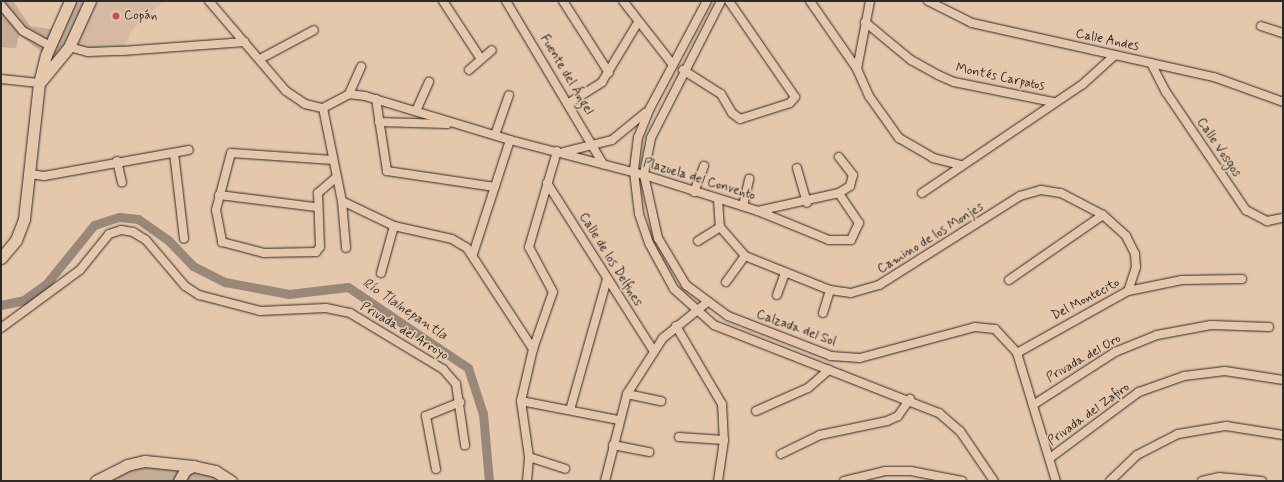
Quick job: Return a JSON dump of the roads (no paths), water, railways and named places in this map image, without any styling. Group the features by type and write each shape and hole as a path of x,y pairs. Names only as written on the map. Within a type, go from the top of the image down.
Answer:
{"main road":[{"path":"1,258 16,240 24,219 39,83 50,46 70,1"},
{"path":"39,83 69,48 90,1"},
{"path":"96,481 127,465 145,461 193,466 215,471 231,481"},
{"path":"179,481 185,470 193,466"}],"street":[{"path":"210,1 297,99 323,108 349,94 361,67"},
{"path":"443,1 481,59"},
{"name":"Fuente del Ángel","path":"506,1 569,103 603,164"},
{"path":"564,1 609,73"},
{"path":"623,1 637,24 673,65"},
{"name":"Calzada del Sol","path":"707,1 650,108 638,137 634,172 639,214 650,243 674,290 695,311 714,325 829,370 910,399 950,420 992,481"},
{"name":"Calzada del Sol","path":"721,1 683,70 651,138 644,175 658,238 686,285 706,303 728,316 831,356 860,358 975,327 995,329 1017,352 1056,481"},
{"path":"683,70 721,94 732,113 740,119 790,103 795,97 795,91 729,1"},
{"path":"810,1 857,69 868,96 899,138 932,158 961,165"},
{"path":"857,69 870,1"},
{"name":"Calle Andes","path":"928,1 972,23 1114,56 1214,77 1283,102"},
{"path":"1,5 23,31 50,46"},
{"name":"Montés Carpatos","path":"865,22 910,60 954,82 1053,102"},
{"path":"569,103 609,73 637,24"},
{"path":"1261,26 1283,33"},
{"path":"260,59 314,30"},
{"path":"69,48 88,52 122,51 245,42"},
{"path":"469,70 492,50"},
{"path":"922,193 1053,102 1083,84 1114,56"},
{"name":"Calle Vosgos","path":"1151,63 1166,92 1246,210 1267,221 1283,218"},
{"path":"1,79 39,83"},
{"path":"416,111 429,82"},
{"path":"349,94 376,99 458,124"},
{"path":"495,135 509,95"},
{"path":"376,99 387,171 495,187"},
{"path":"323,108 335,178 342,201 346,248"},
{"path":"527,481 528,457 521,401 534,350 553,292 528,247 547,183 559,152 594,146 625,131 650,108"},
{"path":"379,122 458,124"},
{"name":"Plazuela del Convento","path":"458,124 510,140 634,172 718,200 758,211 807,203 839,193"},
{"path":"473,254 510,140"},
{"path":"30,174 44,176 117,161 189,150"},
{"path":"333,160 236,151 228,158 216,210 222,242 264,253 316,252 320,247 316,207 318,193 335,178"},
{"path":"174,153 184,238"},
{"path":"758,211 829,240 843,242 856,235 859,223 839,193 850,186 853,175 839,157"},
{"path":"117,161 122,182"},
{"path":"694,192 704,166"},
{"path":"797,168 807,203"},
{"path":"743,206 749,179"},
{"name":"Calle de los Delfines","path":"547,183 653,350"},
{"name":"Camino de los Monjes","path":"720,227 745,256 830,290 851,293 879,285 1020,196 1041,190 1061,193 1103,215 1126,236 1134,254 1136,267 1128,291"},
{"path":"219,194 316,207"},
{"path":"698,241 720,227 718,200"},
{"path":"342,201 394,226 452,239 473,254 534,350"},
{"path":"1008,280 1103,215"},
{"path":"382,273 394,226"},
{"name":"Privada del Arroyo","path":"1,328 80,270 109,234 121,230 146,240 185,286 199,295 260,311 326,308 368,322 451,376 460,402 466,445"},
{"path":"726,282 745,256"},
{"path":"777,295 785,273"},
{"path":"570,410 607,279"},
{"name":"Del Montecito","path":"1017,352 1128,291 1182,280 1242,279"},
{"path":"823,313 830,290"},
{"path":"605,481 619,420 627,394 653,350 676,326 706,303"},
{"path":"676,326 722,404 724,440 718,481"},
{"name":"Privada del Oro","path":"1033,404 1115,352 1157,335 1211,326 1269,327"},
{"path":"756,411 808,388 829,370"},
{"name":"Privada del Zafiro","path":"1050,458 1139,392 1184,376 1225,371 1283,380"},
{"path":"627,394 661,401"},
{"path":"781,454 820,435 887,421 898,416 910,399"},
{"path":"521,401 619,420"},
{"path":"436,469 426,416 460,402"},
{"path":"1110,481 1137,455 1178,434 1226,426 1283,435"},
{"path":"679,437 724,440"},
{"path":"613,445 649,452"},
{"path":"528,457 565,469"},
{"path":"844,481 885,471 905,471 962,481"},
{"path":"1202,481 1219,477 1262,481"}],"waterway":[{"name":"Río Tlalnepantla","path":"1,305 24,300 47,283 94,225 119,217 138,219 168,240 193,266 225,282 289,294 348,287 468,368 483,414 489,481"}],"place":[{"name":"Copán","path":"116,16"}]}
